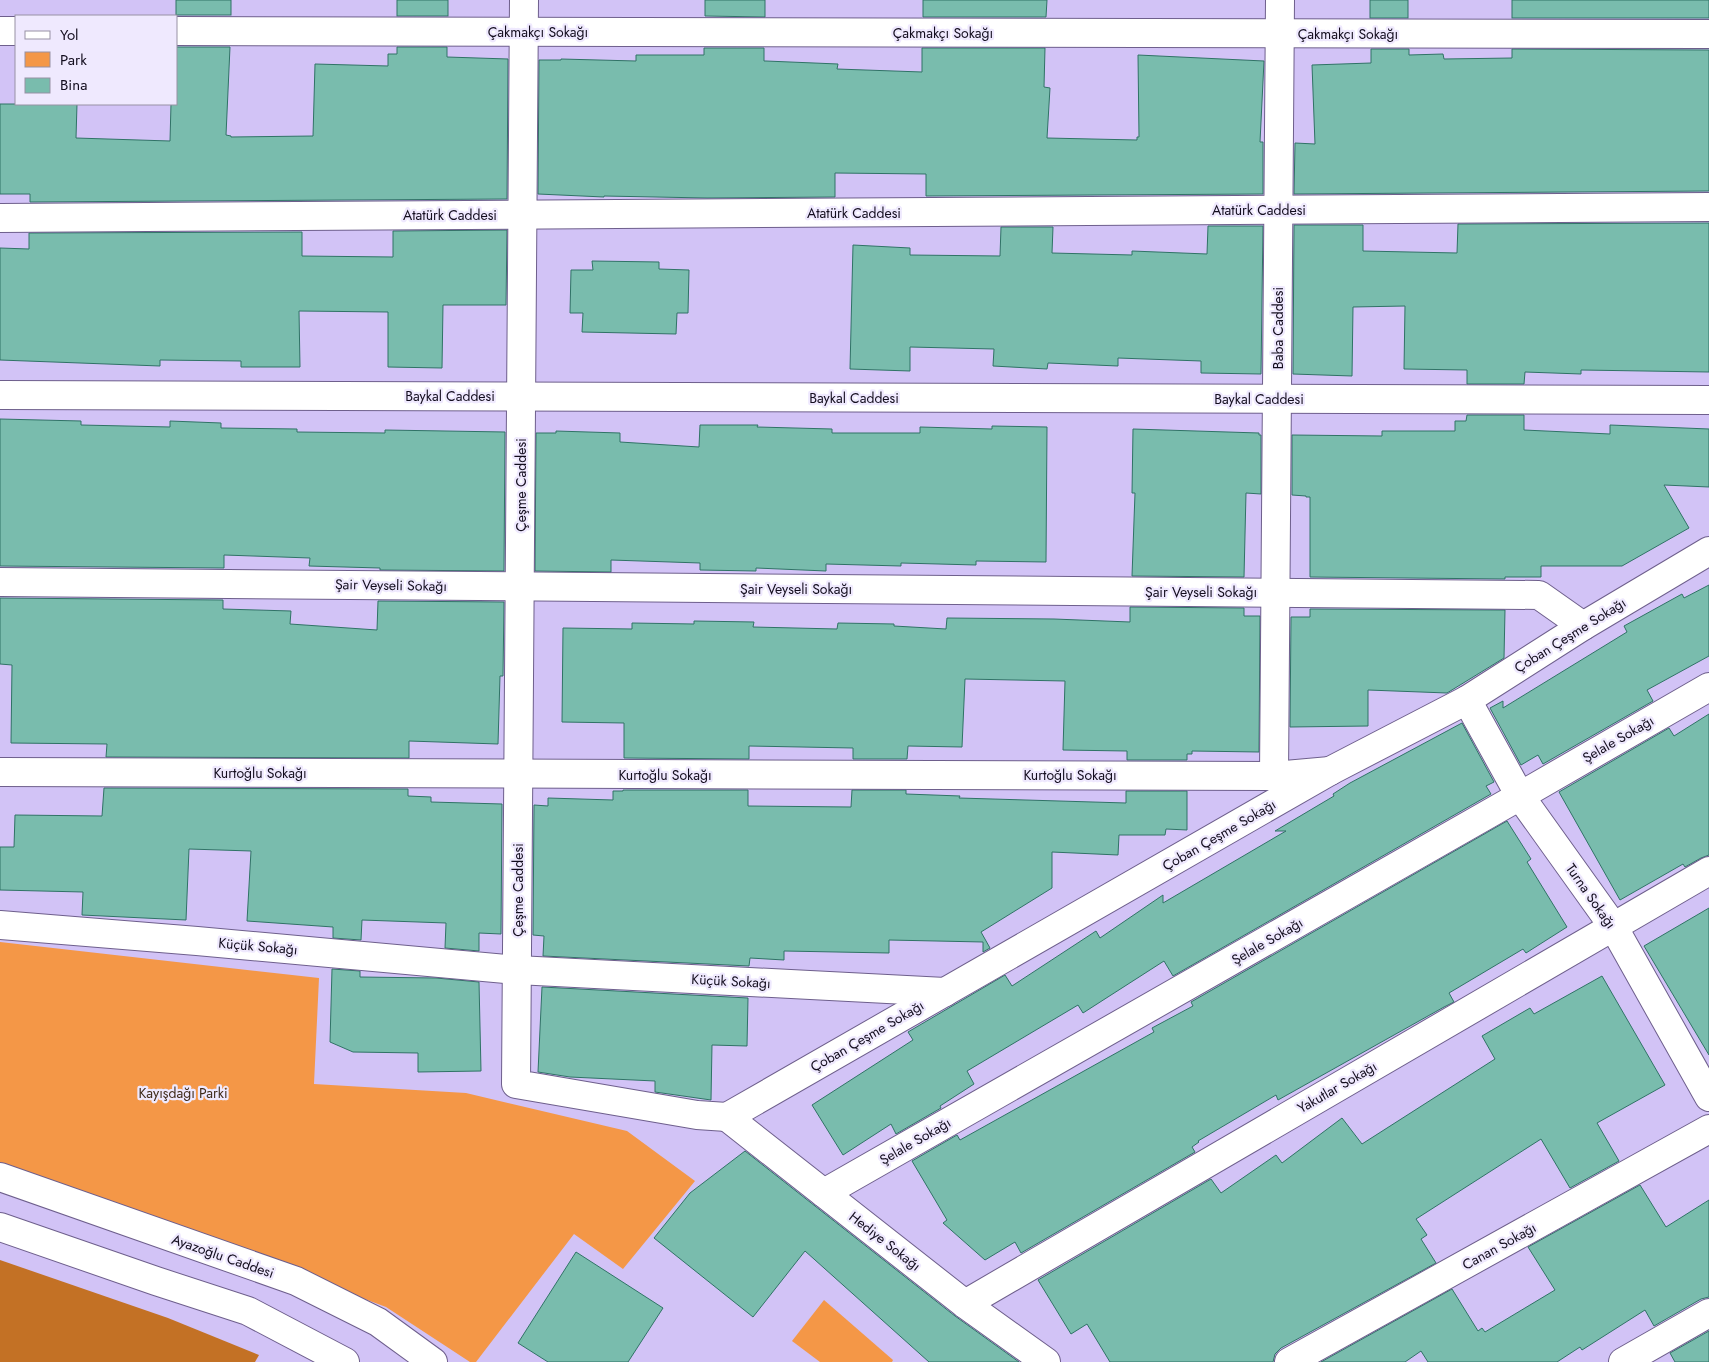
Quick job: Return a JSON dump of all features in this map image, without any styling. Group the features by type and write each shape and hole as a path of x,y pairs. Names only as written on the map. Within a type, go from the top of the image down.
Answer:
{"street":[{"name":"Çeşme Caddesi","path":"517,970 524,0"},
{"name":"Baba Caddesi","path":"1274,776 1280,0"},
{"path":"0,31 15,31"},
{"name":"Çakmakçı Sokağı","path":"178,31 1709,34"},
{"name":"Atatürk Caddesi","path":"0,218 1709,208"},
{"name":"Baykal Caddesi","path":"0,394 1709,400"},
{"name":"Çoban Çeşme Sokağı","path":"727,1117 1330,771 1467,700 1583,626 1709,551"},
{"name":"Şair Veyseli Sokağı","path":"0,582 1539,595 1583,626"},
{"name":"Şelale Sokağı","path":"824,1193 1709,687"},
{"name":"Turna Sokağı","path":"1467,700 1520,796 1613,926 1709,1097"},
{"name":"Kurtoğlu Sokağı","path":"0,772 1274,776 1330,771"},
{"name":"Yakutlar Sokağı","path":"964,1304 1709,871"},
{"name":"Küçük Sokağı","path":"0,924 197,940 517,970 945,992"},
{"path":"517,970 516,1084 697,1115 727,1117"},
{"name":"Hediye Sokağı","path":"727,1117 964,1304 1046,1362"},
{"name":"Canan Sokağı","path":"1289,1362 1709,1129"},
{"name":"Ayazoğlu Caddesi","path":"0,1177 296,1281 378,1322 433,1362"},
{"path":"0,1227 248,1311 345,1362"},
{"path":"1623,1362 1709,1312"}],"green space":[{"name":"Kayışdağı Parki","path":"0,942 319,978 314,1084 466,1093 627,1131 695,1181 623,1269 574,1234 476,1362 470,1362 386,1307 113,1205 0,1166"},
{"path":"824,1300 893,1360 892,1362 820,1362 792,1341"}],"shaded area":[{"path":"0,1260 168,1318 259,1355 255,1362 0,1362"}],"building":[{"path":"176,0 231,0 231,15 176,15"},
{"path":"397,0 448,0 448,16 397,16"},
{"path":"705,0 765,0 765,17 705,16"},
{"path":"923,0 1047,0 1046,17 923,17"},
{"path":"1370,0 1408,0 1408,18 1370,18"},
{"path":"1512,0 1709,0 1709,18 1512,18"},
{"path":"178,47 230,47 226,135 231,137 313,136 315,64 388,66 388,54 397,54 397,47 447,47 447,57 508,59 507,199 30,202 30,194 0,194 0,104 77,105 76,138 170,141 171,105 178,105"},
{"path":"704,48 764,48 764,61 838,64 837,69 922,72 922,48 1045,48 1044,87 1050,88 1047,138 1137,140 1137,137 1139,137 1138,55 1264,61 1260,142 1263,142 1263,194 926,196 926,174 835,173 835,197 604,197 538,194 539,60 636,61 636,55 704,55"},
{"path":"1371,49 1409,49 1409,55 1443,54 1444,59 1512,58 1512,49 1709,50 1709,191 1294,194 1295,143 1315,144 1312,65 1371,63"},
{"path":"1709,223 1709,372 1581,370 1581,374 1525,372 1524,384 1467,384 1467,370 1404,369 1405,306 1353,307 1352,376 1293,374 1294,225 1363,225 1363,251 1457,253 1458,224"},
{"path":"1208,226 1263,226 1261,374 1201,373 1201,361 1118,358 1118,366 1048,363 1047,369 993,366 994,349 910,347 910,371 850,369 853,245 910,248 910,255 1000,256 1001,227 1053,227 1052,253 1132,255 1132,251 1207,254"},
{"path":"507,230 506,305 443,305 442,368 388,367 388,312 299,311 300,367 241,367 241,361 160,360 160,366 0,360 0,248 29,249 29,233 302,232 302,256 393,257 393,231"},
{"path":"592,261 659,262 659,269 689,270 688,313 677,313 676,334 582,332 583,313 570,313 571,270 593,270"},
{"path":"1467,415 1524,415 1524,430 1610,434 1610,425 1709,429 1709,487 1664,485 1689,528 1622,566 1541,566 1541,577 1505,577 1505,579 1310,577 1310,497 1292,495 1292,435 1382,436 1382,431 1455,431 1455,421 1466,421"},
{"path":"0,419 81,421 81,425 170,427 170,421 221,423 221,428 297,429 297,432 385,433 385,430 505,432 504,571 380,570 380,568 309,566 310,558 224,555 224,568 0,566"},
{"path":"700,425 758,425 757,427 832,429 832,433 920,433 920,427 992,429 992,426 1047,427 1046,562 976,561 976,565 901,563 901,566 826,564 826,571 756,568 756,571 700,570 700,563 611,560 611,572 535,571 536,433 556,433 556,431 620,433 620,442 699,447"},
{"path":"1133,429 1259,433 1261,435 1261,494 1246,493 1244,577 1132,576 1135,493 1132,493"},
{"path":"1709,585 1709,656 1647,690 1653,701 1543,764 1538,755 1521,765 1490,708 1503,701 1503,708 1627,632 1624,626 1682,594 1684,598"},
{"path":"0,598 223,600 223,609 291,611 290,624 377,630 378,601 504,602 503,676 500,676 498,744 409,741 409,758 106,757 107,744 11,743 12,665 0,664"},
{"path":"1130,607 1244,608 1244,616 1260,616 1259,752 1192,751 1192,754 1187,754 1187,760 1127,760 1127,751 1063,750 1065,681 965,679 962,747 908,746 907,759 853,759 853,748 749,746 749,759 624,758 624,723 562,722 563,628 632,629 632,623 694,624 694,621 754,622 753,627 837,629 838,623 894,624 894,626 946,629 947,618 1130,622"},
{"path":"1310,609 1505,610 1504,658 1447,693 1368,690 1368,726 1290,727 1291,617 1310,617"},
{"path":"1709,714 1709,855 1685,867 1683,864 1620,900 1559,792 1669,728 1674,736"},
{"path":"1462,723 1494,782 1486,786 1491,794 1173,976 1164,961 1083,1013 1078,1005 967,1071 974,1084 940,1106 941,1108 896,1134 891,1124 843,1155 812,1105 913,1040 908,1032 1005,975 1012,986 1096,931 1100,938 1163,895 1163,903 1286,831 1275,831 1334,796 1333,794 1350,783"},
{"path":"104,788 408,789 408,796 431,797 431,802 502,804 501,934 479,933 479,951 445,948 446,923 362,920 361,940 333,938 333,927 247,921 251,851 189,849 186,920 82,915 83,892 0,890 0,847 14,847 15,815 102,816"},
{"path":"748,790 748,806 851,807 852,790 906,790 906,794 960,796 959,798 1126,803 1126,791 1187,791 1187,830 1166,829 1165,835 1119,835 1118,855 1052,852 1052,888 981,932 990,948 983,952 983,942 889,940 889,953 784,951 784,960 750,958 749,966 543,956 544,936 533,935 534,805 548,806 548,798 613,800 613,791"},
{"path":"1507,821 1531,859 1527,862 1567,927 1526,953 1523,949 1449,993 1454,1002 1278,1100 1276,1095 1198,1141 1192,1147 1195,1152 1021,1253 1015,1242 985,1260 943,1223 947,1220 912,1161 957,1135 960,1140 1154,1032 1152,1028 1193,1006 1191,1002"},
{"path":"1709,908 1709,1055 1644,946"},
{"path":"332,969 360,971 360,977 436,978 479,982 481,1071 418,1072 418,1053 353,1052 330,1042"},
{"path":"1602,976 1665,1085 1597,1123 1619,1161 1570,1188 1541,1139 1416,1219 1427,1235 1421,1239 1436,1263 1281,1348 1275,1354 1273,1362 1110,1362 1087,1324 1071,1334 1038,1280 1211,1179 1221,1193 1276,1155 1282,1163 1342,1118 1362,1144 1495,1059 1482,1036 1530,1008 1534,1014"},
{"path":"542,987 748,998 747,1046 712,1045 711,1100 655,1092 655,1081 570,1077 538,1072"},
{"path":"745,1151 955,1316 1019,1362 929,1362 805,1251 753,1317 654,1238 690,1193"},
{"path":"1640,1185 1666,1227 1709,1200 1709,1297 1701,1299 1654,1326 1645,1310 1582,1350 1580,1347 1557,1362 1428,1362 1421,1351 1405,1362 1321,1362 1452,1289 1478,1331 1482,1328 1485,1332 1555,1290 1528,1247"},
{"path":"576,1252 663,1308 628,1362 548,1362 518,1343"},
{"path":"1709,1331 1709,1362 1675,1362 1670,1353"}]}
